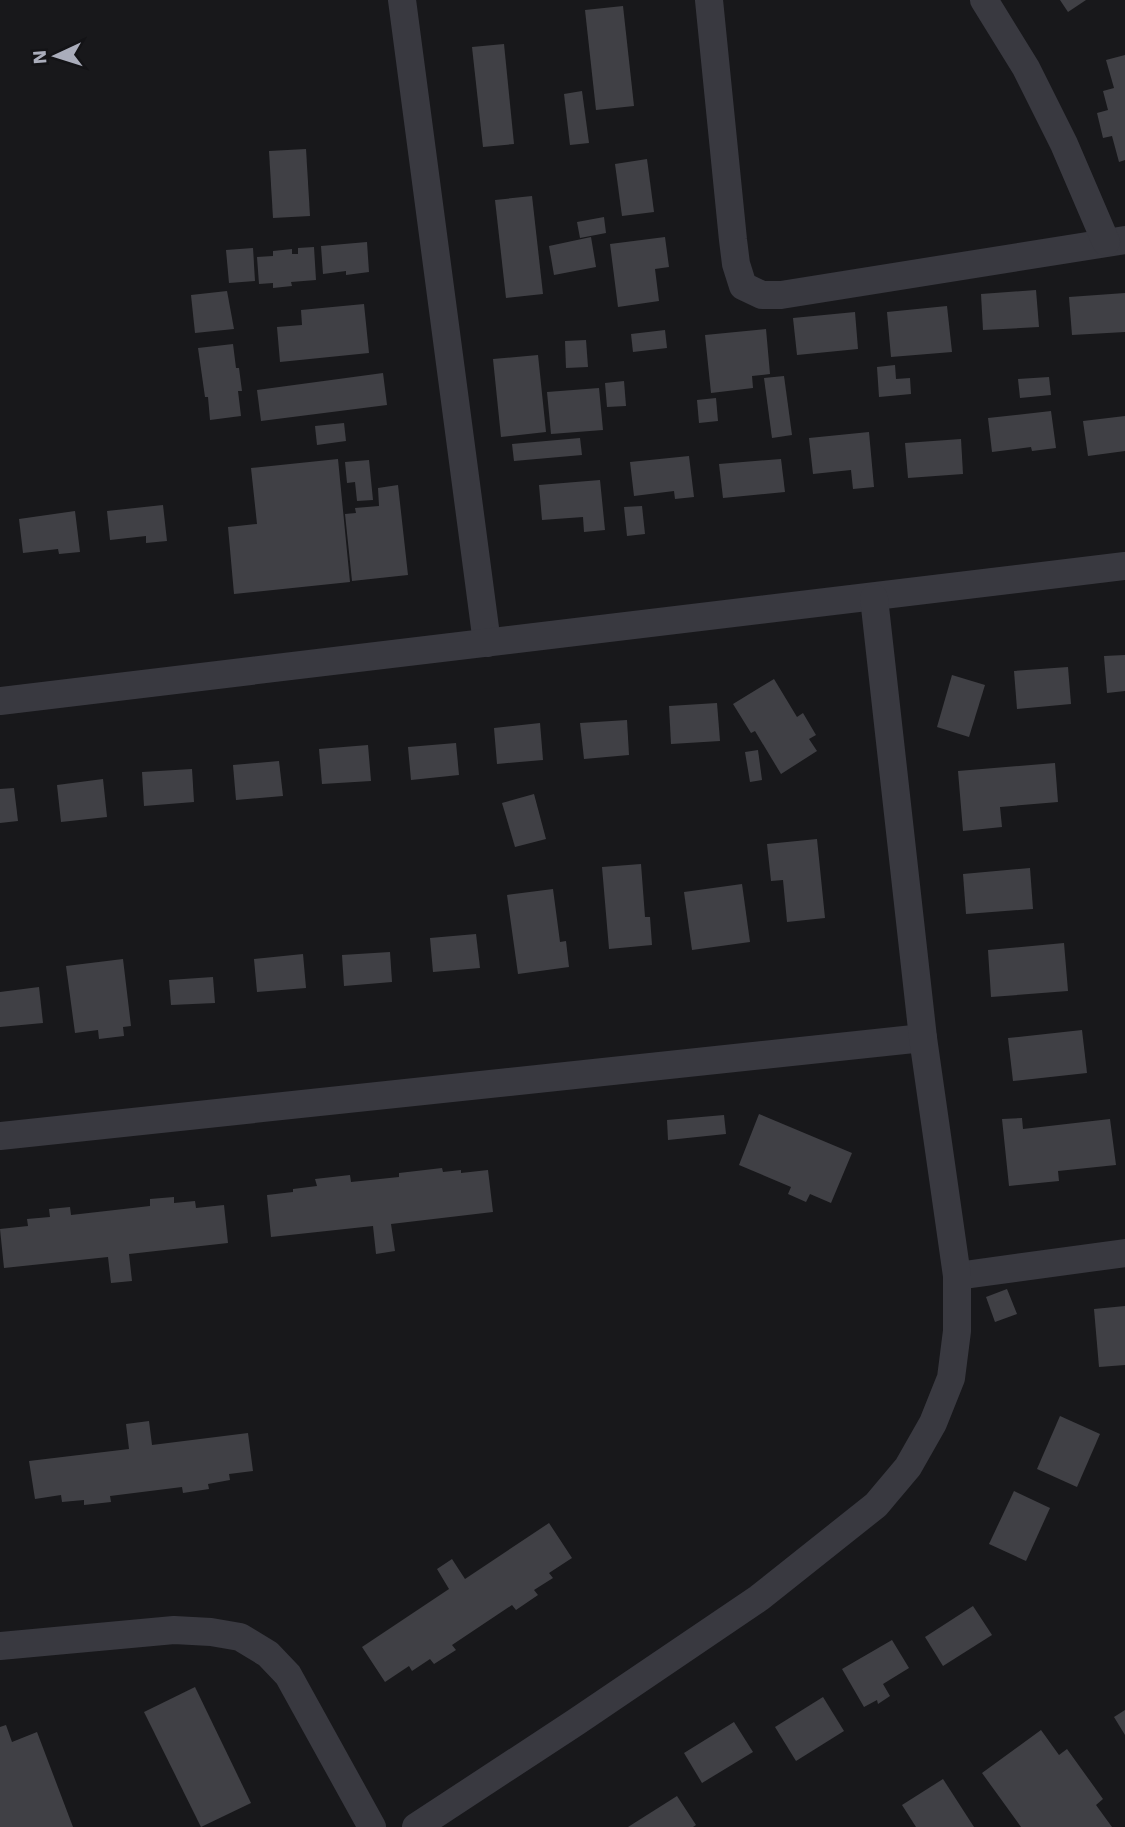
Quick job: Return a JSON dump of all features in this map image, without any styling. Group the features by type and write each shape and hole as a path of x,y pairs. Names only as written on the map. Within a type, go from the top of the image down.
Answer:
{"street":[{"path":"401,0 487,643"},
{"path":"709,0 736,264 743,286 762,295 782,295 1116,241 1026,68 984,0"},
{"path":"0,701 1125,566"},
{"path":"416,1827 759,1598 876,1505 908,1467 933,1423 951,1378 957,1331 957,1276 923,1038 874,598"},
{"path":"0,1136 923,1038"},
{"path":"957,1276 1125,1253"},
{"path":"0,1646 174,1630 240,1637 268,1654 288,1675 372,1827"}],"building":[{"path":"1060,0 1086,0 1068,12"},
{"path":"623,6 634,106 596,110 585,10"},
{"path":"504,44 514,144 483,147 472,47"},
{"path":"1125,55 1125,160 1119,162 1112,136 1103,138 1097,113 1108,110 1103,91 1114,88 1106,60"},
{"path":"582,91 589,143 570,145 564,94"},
{"path":"306,149 310,216 273,218 269,151"},
{"path":"647,159 654,212 622,216 615,164"},
{"path":"532,196 543,294 506,298 495,200"},
{"path":"604,217 606,233 580,238 577,222"},
{"path":"591,237 596,267 554,275 549,246"},
{"path":"665,237 669,267 655,269 659,301 618,307 610,244"},
{"path":"367,242 369,272 323,274 321,246"},
{"path":"314,247 316,280 291,282 292,286 273,288 273,283 259,284 257,257 273,256 273,251 292,249 292,254 298,254 298,248"},
{"path":"253,248 255,281 229,283 226,250"},
{"path":"1036,290 1039,327 983,330 981,294"},
{"path":"227,291 234,329 195,333 191,295"},
{"path":"1125,293 1125,332 1072,335 1069,297"},
{"path":"364,304 369,353 280,362 277,327 302,325 301,310"},
{"path":"947,306 952,352 891,357 887,312"},
{"path":"855,312 858,349 797,355 793,318"},
{"path":"766,329 770,374 752,376 753,388 711,393 705,335"},
{"path":"665,330 667,348 633,352 631,334"},
{"path":"586,340 588,367 566,368 565,341"},
{"path":"233,344 242,391 238,391 241,416 210,420 198,348"},
{"path":"538,355 546,432 501,437 493,359"},
{"path":"895,365 896,379 910,378 911,394 879,397 877,367"},
{"path":"383,373 387,405 261,421 257,390"},
{"path":"784,376 792,435 772,438 764,378"},
{"path":"1049,377 1051,395 1020,398 1018,379"},
{"path":"624,381 626,406 607,407 605,383"},
{"path":"599,388 603,430 551,434 547,392"},
{"path":"716,398 718,421 699,423 697,400"},
{"path":"1051,411 1056,448 1032,451 1031,447 992,452 988,418"},
{"path":"1125,416 1125,451 1088,456 1083,421"},
{"path":"344,423 346,441 317,445 315,426"},
{"path":"869,432 874,487 853,489 851,470 813,474 809,438"},
{"path":"580,438 582,455 514,461 512,444"},
{"path":"961,439 963,474 908,478 905,443"},
{"path":"689,456 694,497 675,499 674,491 634,496 630,462"},
{"path":"338,459 350,582 234,594 228,527 257,524 251,468"},
{"path":"781,459 785,492 723,498 719,464"},
{"path":"369,460 373,500 357,501 355,482 347,483 345,462"},
{"path":"600,480 605,530 584,532 583,517 542,520 539,485"},
{"path":"398,485 408,575 352,581 345,514 356,513 355,508 379,506 378,488"},
{"path":"163,505 167,541 146,543 146,536 110,540 107,511"},
{"path":"642,506 645,534 627,536 624,507"},
{"path":"75,511 80,552 59,554 58,549 23,553 19,519"},
{"path":"1125,655 1125,691 1107,693 1104,656"},
{"path":"1068,667 1071,704 1017,709 1014,671"},
{"path":"952,675 985,685 969,737 937,727"},
{"path":"774,679 797,717 803,713 816,735 809,739 817,751 781,774 755,731 751,733 733,704"},
{"path":"717,703 720,741 671,744 669,706"},
{"path":"627,720 629,755 584,759 580,723"},
{"path":"540,723 543,760 497,764 494,728"},
{"path":"456,743 459,775 411,780 408,747"},
{"path":"368,745 371,781 322,784 319,749"},
{"path":"758,750 762,780 750,782 745,752"},
{"path":"279,761 283,796 236,800 233,765"},
{"path":"1055,763 1058,802 1000,807 1002,827 963,831 958,771"},
{"path":"192,769 194,802 144,806 142,772"},
{"path":"103,779 107,817 61,822 57,785"},
{"path":"14,788 18,821 0,823 0,789"},
{"path":"534,794 546,839 515,847 502,803"},
{"path":"817,839 825,918 787,922 783,880 771,881 767,844"},
{"path":"641,864 645,917 650,917 652,945 609,949 602,867"},
{"path":"1030,868 1033,909 966,914 963,874"},
{"path":"742,884 750,942 692,950 684,892"},
{"path":"553,889 560,942 566,941 569,967 518,974 507,895"},
{"path":"476,934 480,968 433,972 430,938"},
{"path":"1064,943 1068,991 991,997 988,950"},
{"path":"390,952 392,982 344,986 342,955"},
{"path":"303,954 306,988 257,992 254,959"},
{"path":"123,959 131,1026 123,1027 124,1036 99,1039 98,1030 75,1033 66,966"},
{"path":"213,977 215,1003 171,1005 169,980"},
{"path":"39,987 43,1023 0,1027 0,992"},
{"path":"1082,1030 1087,1073 1013,1081 1008,1038"},
{"path":"759,1114 852,1153 831,1203 810,1194 806,1202 788,1194 791,1187 739,1165"},
{"path":"724,1115 726,1134 668,1140 667,1120"},
{"path":"1022,1118 1023,1129 1110,1119 1116,1165 1058,1171 1059,1181 1009,1186 1002,1119"},
{"path":"442,1168 443,1172 461,1170 461,1173 488,1170 493,1212 391,1224 395,1251 376,1254 373,1226 271,1237 267,1195 317,1186 315,1179 350,1175 351,1182 399,1177 399,1173"},
{"path":"174,1197 174,1203 195,1201 196,1208 224,1205 228,1243 129,1254 132,1281 111,1283 108,1257 4,1268 0,1229 28,1226 27,1219 50,1217 49,1209 70,1207 71,1215 150,1206 150,1199"},
{"path":"1007,1289 1017,1314 995,1322 986,1297"},
{"path":"1125,1306 1125,1365 1099,1367 1094,1309"},
{"path":"1060,1416 1100,1434 1077,1487 1037,1469"},
{"path":"149,1421 152,1445 248,1433 253,1471 229,1474 230,1480 208,1484 209,1489 183,1493 182,1487 110,1496 111,1502 84,1505 84,1500 62,1502 61,1495 35,1499 29,1461 129,1449 126,1424"},
{"path":"1014,1491 1050,1508 1026,1561 989,1544"},
{"path":"549,1523 572,1558 549,1573 553,1578 534,1590 538,1595 516,1610 512,1605 452,1645 456,1650 434,1664 430,1659 412,1671 409,1666 385,1682 362,1647 449,1589 437,1569 452,1559 465,1579"},
{"path":"973,1606 992,1635 943,1666 925,1637"},
{"path":"892,1640 909,1668 883,1684 890,1696 878,1704 877,1700 864,1707 842,1669"},
{"path":"195,1687 251,1803 201,1827 144,1712"},
{"path":"823,1697 844,1731 796,1761 775,1727"},
{"path":"1125,1710 1125,1735 1114,1717"},
{"path":"734,1722 753,1752 702,1783 684,1753"},
{"path":"6,1725 12,1742 37,1732 73,1827 0,1827 0,1727"},
{"path":"1041,1730 1059,1755 1067,1749 1103,1799 1096,1805 1112,1827 1021,1827 982,1773"},
{"path":"943,1779 974,1827 916,1827 902,1805"},
{"path":"677,1796 696,1825 693,1827 628,1827"}]}
